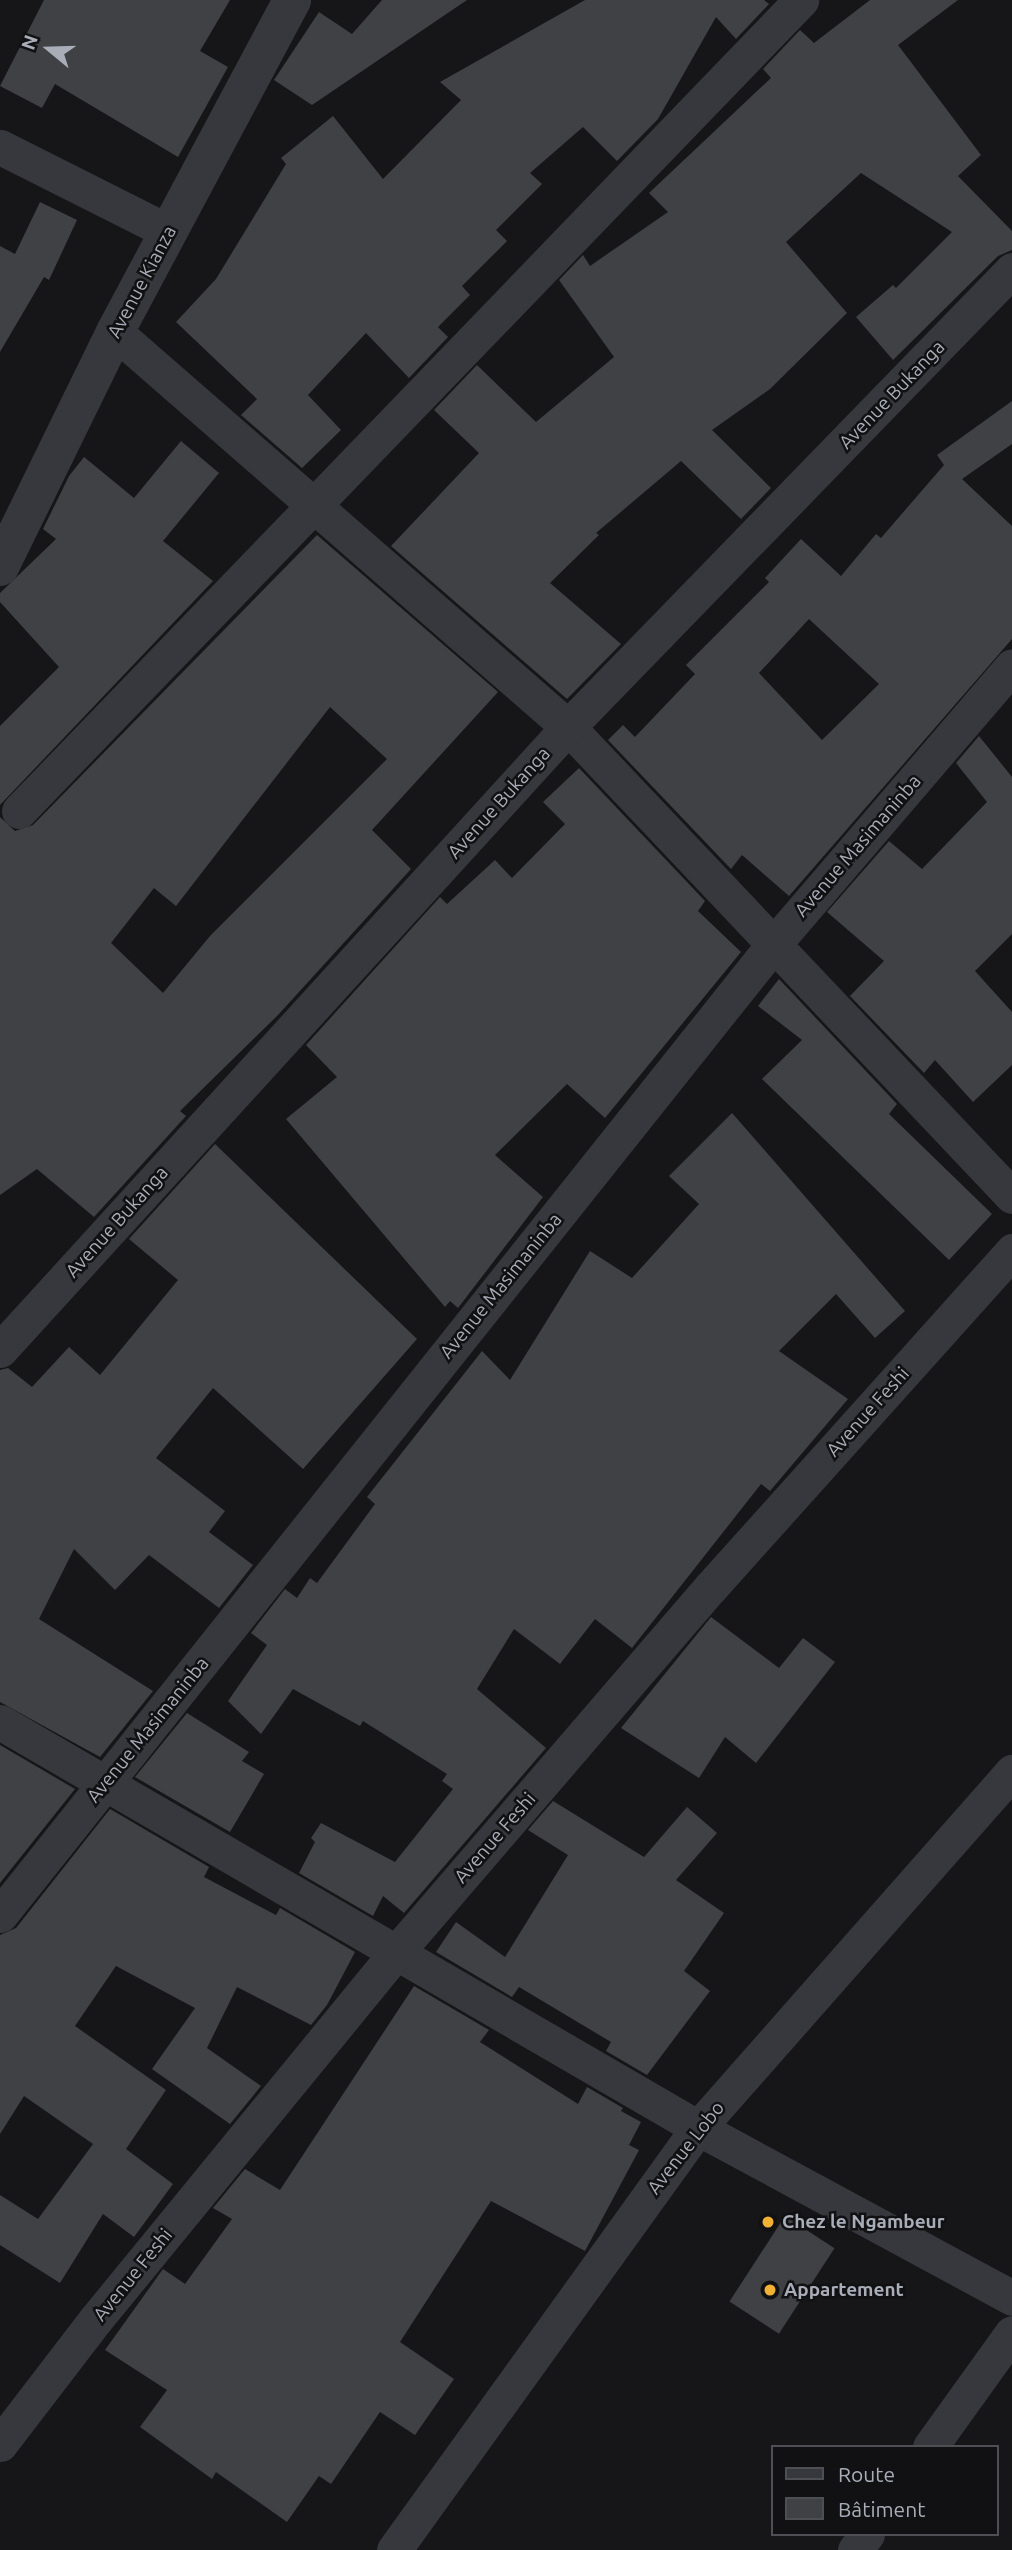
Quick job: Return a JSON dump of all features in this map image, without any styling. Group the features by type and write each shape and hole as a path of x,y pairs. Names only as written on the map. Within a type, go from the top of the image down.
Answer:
{"street":[{"name":"Avenue Kianza","path":"0,567 115,332 292,0"},
{"path":"19,810 801,0"},
{"path":"0,147 169,232"},
{"name":"Avenue Bukanga","path":"0,1350 568,727 1012,270"},
{"path":"115,332 568,727 1012,1196"},
{"name":"Avenue Masimaninba","path":"0,1914 773,945 1012,666"},
{"name":"Avenue Feshi","path":"0,2444 105,2308 396,1954 710,1588 1012,1251"},
{"path":"0,1722 104,1786 698,2129 1012,2298"},
{"name":"Avenue Lobo","path":"394,2550 698,2129 1012,1772"},
{"path":"931,2445 1012,2333"}],"building":[{"path":"44,0 230,0 200,51 228,67 178,157 55,84 42,108 0,86"},
{"path":"382,0 467,0 312,105 274,80 319,12 352,34"},
{"path":"585,0 764,0 769,4 736,39 716,17 658,119 617,161 583,127 530,173 542,184 496,230 507,241 462,286 470,295 438,327 448,337 409,378 366,333 308,395 341,430 302,468 241,415 257,399 176,322 216,279 286,164 281,158 333,116 383,179 461,100 440,82"},
{"path":"870,0 958,0 898,45 981,155 958,176 1012,231 1012,250 998,256 893,360 856,317 893,285 896,288 952,232 861,173 786,242 847,313 770,389 712,430 771,488 741,519 681,461 596,533 599,535 550,583 621,644 567,699 391,546 479,453 434,410 477,365 536,422 614,357 559,280 583,255 590,266 668,212 649,193 771,78 763,69 800,30 814,43"},
{"path":"40,202 77,220 49,280 44,277 0,352 0,246 15,254"},
{"path":"1012,401 1012,444 962,479 1012,526 1012,639 789,896 742,855 731,869 608,740 623,725 635,737 695,674 686,665 769,582 765,578 801,539 841,576 876,534 881,538 944,465 937,455","holes":["809,619 879,684 822,740 759,673"]},
{"path":"181,441 219,473 163,541 213,581 0,805 0,726 59,667 0,602 0,593 56,539 43,529 69,476 84,457 134,498"},
{"path":"317,535 498,692 372,830 411,869 278,1015 180,1111 186,1116 94,1217 37,1169 0,1195 0,817 15,831 33,825","holes":["330,707 387,759 210,936 163,993 111,943 154,888 176,906"]},
{"path":"979,736 1012,777 1012,934 975,971 1012,1012 1012,1065 973,1102 935,1060 924,1073 850,996 884,961 827,912 889,841 922,869 987,802 956,763"},
{"path":"579,768 705,901 698,911 741,952 605,1118 567,1084 495,1155 543,1197 458,1308 450,1301 445,1307 286,1119 337,1077 306,1045 440,897 447,904 495,860 512,878 565,824 543,802"},
{"path":"779,979 897,1104 889,1114 992,1214 949,1260 762,1079 802,1040 758,1006"},
{"path":"732,1113 905,1311 875,1338 836,1294 779,1351 848,1399 770,1491 761,1484 632,1648 595,1619 560,1664 514,1629 477,1689 546,1748 404,1913 383,1896 373,1916 299,1873 315,1842 311,1838 321,1823 395,1862 453,1789 442,1781 447,1774 363,1721 360,1726 293,1689 261,1734 228,1701 267,1645 251,1633 285,1589 297,1598 310,1578 317,1583 375,1504 367,1497 482,1351 510,1380 590,1251 632,1278 699,1204 669,1176"},
{"path":"215,1144 417,1339 303,1469 213,1388 156,1458 225,1511 209,1532 253,1565 219,1608 149,1555 115,1590 74,1549 39,1619 153,1691 100,1757 0,1702 0,1370 8,1368 32,1387 69,1347 100,1375 178,1280 129,1239"},
{"path":"711,1617 779,1668 803,1638 835,1662 756,1763 725,1737 699,1778 621,1728"},
{"path":"187,1713 249,1752 242,1761 264,1774 230,1832 135,1777"},
{"path":"0,1745 75,1789 0,1883"},
{"path":"553,1801 644,1857 687,1807 717,1833 676,1880 724,1913 684,1971 710,1991 647,2075 606,2051 611,2042 519,1987 512,1997 436,1952 456,1922 505,1957 568,1855 528,1830"},
{"path":"110,1809 209,1867 204,1877 276,1915 280,1908 355,1952 327,2005 311,2025 237,1987 207,2048 261,2086 230,2124 152,2069 195,2008 116,1966 75,2026 166,2090 126,2149 173,2184 134,2237 103,2214 60,2283 0,2245 0,2195 38,2219 93,2144 24,2096 0,2134 0,1935 16,1928"},
{"path":"414,1986 489,2030 480,2042 578,2104 587,2087 623,2108 621,2111 641,2122 629,2145 639,2150 585,2251 491,2201 400,2342 454,2379 415,2435 380,2412 331,2484 319,2476 287,2522 216,2472 212,2479 140,2427 167,2390 105,2350 163,2269 185,2284 232,2219 213,2208 245,2169 280,2190"},
{"name":"Appartement","path":"785,2216 834,2248 779,2334 729,2302"}],"place":[{"name":"Chez le Ngambeur","path":"768,2222"},
{"name":"Appartement","path":"770,2290"}]}
